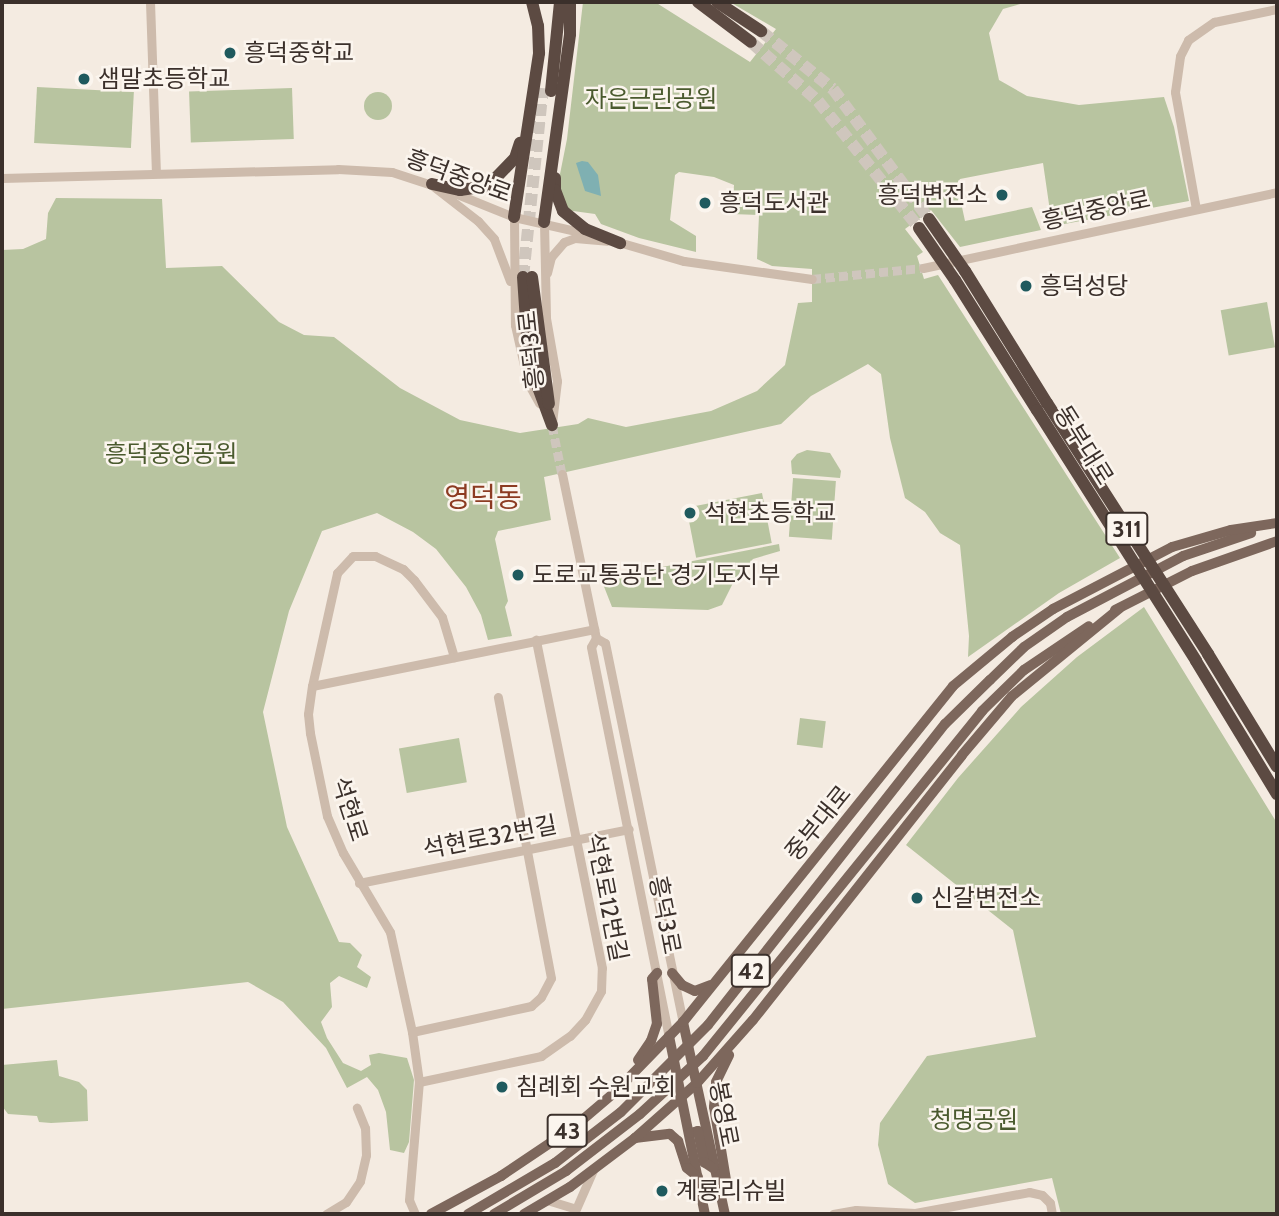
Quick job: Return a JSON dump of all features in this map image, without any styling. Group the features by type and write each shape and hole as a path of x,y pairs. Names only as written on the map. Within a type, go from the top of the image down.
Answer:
{"highway":[{"path":"532,2 538,26 543,92"},
{"path":"432,184 460,190 488,186 515,158 543,92 546,41 541,2"},
{"path":"514,217 561,2"},
{"path":"544,222 570,34 570,2"},
{"path":"698,2 751,42"},
{"path":"717,2 761,31"},
{"path":"555,132 555,190 563,211 585,229 620,243"},
{"name":"동부대로","path":"924,223 1202,658 1277,767"},
{"path":"527,277 552,425"},
{"name":"동부대로","path":"1202,658 1277,794"}],"main road":[{"name":"중부대로","path":"468,1214 555,1163 621,1112 708,1025 945,724 1024,647 1090,604 1183,556 1277,524"},
{"name":"중부대로","path":"430,1214 501,1176 573,1127 617,1090 683,1022 953,686 1012,637 1053,609 1172,547 1231,530 1277,524"},
{"name":"42","path":"494,1214 566,1171 640,1114 703,1056 982,710 1024,670 1066,639 1192,571 1277,541"},
{"path":"635,1138 697,1083 753,1020 962,755 1012,696 1120,608"},
{"path":"617,1090 651,1041 657,1024 652,979 657,973"},
{"path":"672,973 682,985 695,991 716,981"},
{"path":"720,1195 727,1186 714,1107 716,1082 722,1065 753,1020"},
{"name":"봉영로","path":"683,1022 725,1214"},
{"name":"봉영로","path":"669,1036 705,1214"},
{"path":"690,1133 698,1131 704,1162 713,1168"},
{"path":"635,1138 670,1134 677,1141 687,1168 698,1177"},
{"name":"43","path":"524,1214 593,1170 635,1138"}],"street":[{"path":"150,2 156,172"},
{"path":"1195,209 1175,92 1180,56 1188,40 1214,22 1277,9"},
{"name":"흥덕중앙로","path":"2,178 338,169 392,172 432,184 514,217 544,222 684,261 813,279"},
{"path":"432,184 478,221 494,239 506,264 515,308"},
{"name":"흥덕중앙로","path":"923,268 1277,192"},
{"name":"흥덕3로","path":"514,217 515,326 528,383 552,425"},
{"name":"흥덕3로","path":"544,222 546,318 557,381 552,425"},
{"path":"544,285 551,257 564,242 575,238 620,243"},
{"name":"흥덕3로","path":"562,474 595,633 591,647 669,1036"},
{"name":"석현로","path":"415,1214 409,1200 419,1082 412,1032 390,932 359,883 327,816 310,733 308,714 312,686 337,573 353,556 376,556 402,569 414,580 442,617 454,657"},
{"path":"312,686 536,640 595,633"},
{"name":"흥덕3로","path":"595,633 605,643 683,1022"},
{"name":"석현로12번길","path":"419,1082 541,1056 570,1036 585,1020 601,991 602,968 536,640"},
{"path":"412,1032 520,1010 541,997 551,978 498,697"},
{"name":"석현로32번길","path":"359,883 629,829"},
{"path":"326,1214 346,1202 360,1181 366,1155 365,1128 358,1108"},
{"path":"547,1200 576,1212 593,1170"},
{"path":"833,1214 856,1210 915,1213 1029,1192 1042,1195 1050,1203 1052,1214"}],"green space":[{"path":"583,2 655,2 750,62 776,29 730,2 1027,2 1003,9 989,33 999,80 1027,96 1079,105 1164,97 1174,127 1189,201 1059,225 1051,218 1043,163 960,179 957,184 965,221 1032,207 1041,230 960,247 931,210 905,229 923,252 917,256 924,279 938,275 1120,558 1059,593 968,657 969,636 960,545 940,533 925,512 905,498 890,438 881,374 868,364 811,396 781,424 544,477 551,520 498,531 495,539 508,601 505,607 512,636 488,640 481,615 466,587 436,549 413,532 377,513 322,531 289,611 263,712 287,827 339,942 350,943 362,955 357,967 371,977 367,988 339,976 330,983 332,1007 321,1022 327,1038 343,1063 361,1071 371,1065 369,1055 379,1053 407,1058 414,1080 409,1142 404,1153 390,1150 386,1112 378,1090 367,1077 347,1088 326,1048 283,1002 248,982 2,1009 2,250 23,249 46,239 48,213 56,198 162,199 166,268 222,266 279,322 304,335 334,337 400,388 460,420 520,433 578,424 588,418 626,427 711,411 757,391 785,365 798,303 812,302 812,269 772,266 757,259 759,215 732,214 734,185 714,177 679,172 675,175 670,220 696,236 696,252 639,238 601,224 595,214 566,210 557,189 567,139"},
{"path":"37,87 134,92 131,148 34,143"},
{"path":"292,88 294,139 191,143 189,92"},
{"path":"378,92 388,96 392,106 388,116 378,120 368,116 364,106 368,96"},
{"path":"1267,302 1275,347 1229,355 1221,310"},
{"path":"807,450 830,453 841,471 840,478 792,474 791,461 797,454"},
{"path":"793,478 836,481 832,540 789,537"},
{"path":"762,493 772,543 696,558 686,508"},
{"path":"779,544 780,551 753,559 733,583 722,605 708,610 612,607 601,579"},
{"name":"청명공원","path":"1144,607 1277,823 1277,1214 1061,1214 1052,1178 915,1203 888,1184 878,1145 880,1123 927,1056 1036,1037 1013,930 906,845 958,778 1021,707 1077,657"},
{"path":"800,718 826,721 823,748 797,745"},
{"path":"459,738 467,782 407,793 399,749"},
{"path":"57,1060 59,1076 79,1082 87,1090 88,1121 39,1122 37,1116 8,1114 2,1106 2,1065"}],"water":[{"path":"588,162 598,175 601,196 585,191 576,163"}],"tunnel":[{"path":"761,31 833,89 929,219"},
{"path":"751,42 818,101 919,228"},
{"path":"523,277 543,88"},
{"path":"812,279 923,268"},
{"path":"552,425 562,474"}],"place":[{"name":"흥덕중학교","path":"230,53"},
{"name":"샘말초등학교","path":"84,79"},
{"name":"흥덕변전소","path":"1002,195"},
{"name":"흥덕도서관","path":"705,203"},
{"name":"흥덕성당","path":"1026,286"},
{"name":"석현초등학교","path":"690,513"},
{"name":"도로교통공단 경기도지부","path":"518,575"},
{"name":"신갈변전소","path":"917,898"},
{"name":"침례회 수원교회","path":"502,1087"},
{"name":"계룡리슈빌","path":"662,1191"}],"district":[{"name":"영덕동","path":"483,497"}],"park label":[{"name":"자은근린공원","path":"651,99"},
{"name":"흥덕중앙공원","path":"171,454"}]}
